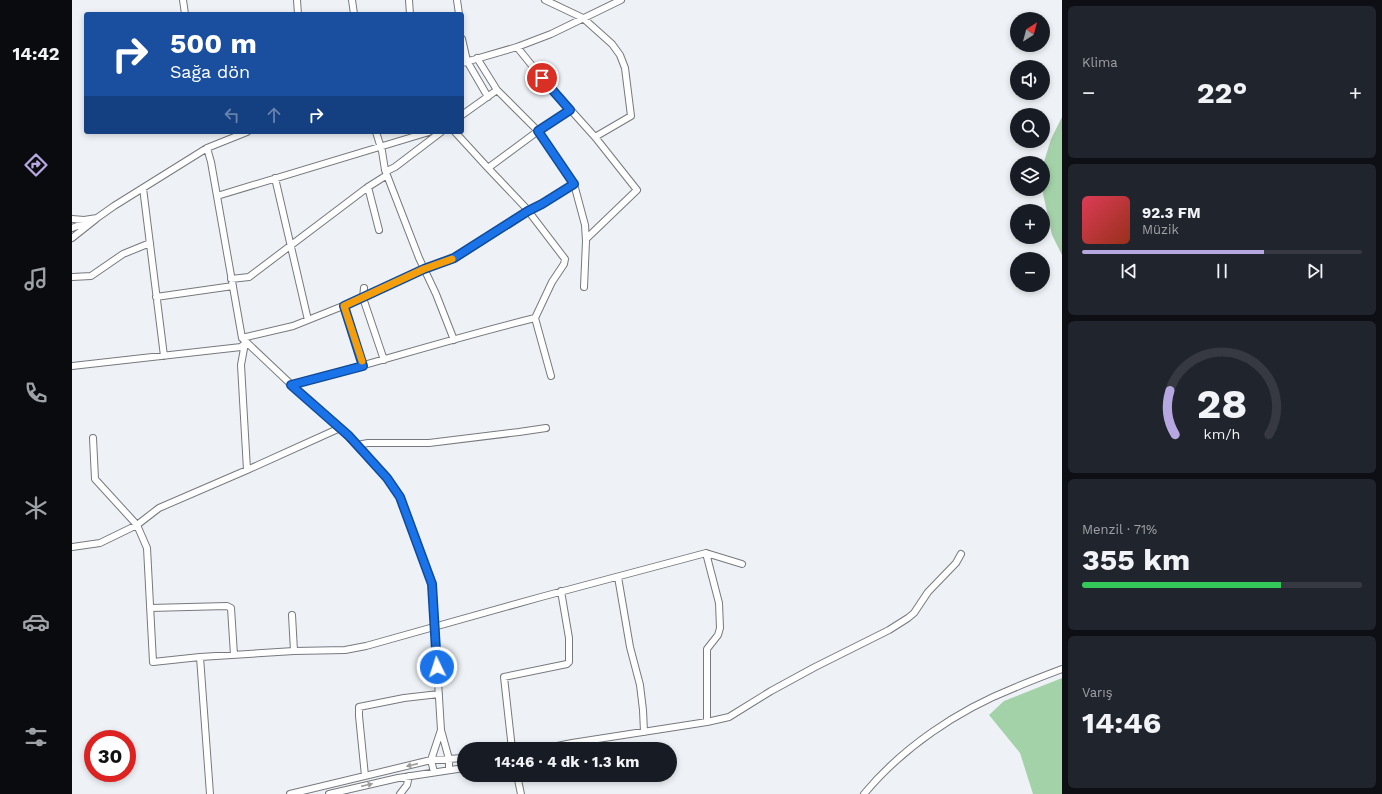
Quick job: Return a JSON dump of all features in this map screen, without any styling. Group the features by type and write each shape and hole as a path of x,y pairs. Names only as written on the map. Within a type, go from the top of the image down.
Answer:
{"street":[{"path":"184,0 185,12"},
{"path":"297,0 298,12"},
{"path":"352,0 354,12"},
{"path":"410,12 409,0 412,0"},
{"path":"457,0 459,12"},
{"path":"545,0 583,18 612,44 620,55 625,68 631,115 595,137"},
{"path":"488,97 464,62 517,47 551,34 621,0"},
{"path":"517,47 570,110 595,137 637,190 586,239"},
{"path":"477,58 496,90 538,131 574,184 585,225 586,239 584,287"},
{"path":"464,114 496,90"},
{"path":"488,168 538,131 570,110"},
{"path":"72,238 114,206 207,148 242,134"},
{"path":"377,134 381,146 386,172 454,340"},
{"path":"217,196 423,134"},
{"path":"232,279 249,277 386,172 395,167 438,134"},
{"path":"458,134 528,211 565,258 564,264 552,282 535,318 551,376"},
{"path":"207,148 211,162 244,340 241,365 247,470"},
{"path":"275,178 308,320"},
{"path":"244,340 293,326 363,298 424,269 454,258 574,184"},
{"path":"368,187 379,230"},
{"path":"143,188 164,356"},
{"path":"72,219 84,220 97,218"},
{"path":"72,228 97,218"},
{"path":"72,277 90,276 123,254 150,243"},
{"path":"156,297 233,286"},
{"path":"364,288 363,298 384,360"},
{"path":"344,306 363,366"},
{"path":"291,385 363,366 493,328 535,318"},
{"path":"72,366 241,347 244,340"},
{"path":"244,340 357,445 387,478 400,497 432,584 441,730 449,759 449,770"},
{"path":"72,547 100,543 137,525 159,508 340,428"},
{"path":"357,445 368,443 429,443 546,428"},
{"path":"93,438 95,479 137,525 147,548 152,662 200,657 294,651 345,650 366,646 561,591 706,553 742,564"},
{"path":"706,553 718,603 720,628 718,636 708,649 707,722"},
{"path":"584,742 729,717 771,691 889,630 908,618 914,613 928,592 956,563 961,554"},
{"path":"618,577 630,647 640,685 644,732"},
{"path":"511,742 504,677 567,664 569,662 569,638 561,591"},
{"path":"150,608 227,606 231,608 234,655"},
{"path":"292,615 294,651"},
{"path":"200,657 210,794"},
{"path":"864,794 895,762 920,740 974,707 1012,688 1062,669"},
{"path":"365,776 359,707 404,698 439,694"},
{"path":"434,772 431,760 441,730"},
{"path":"290,794 431,760 457,758"},
{"path":"329,794 409,776 457,769"},
{"path":"400,794 407,785 409,776"},
{"path":"518,782 521,794"}],"green space":[{"path":"1062,117 1062,255 1052,235 1050,226 1050,204 1045,204 1044,196 1050,196 1050,156 1046,156 1048,148 1050,148 1051,139"},
{"path":"1062,125 1062,250 1047,197 1050,196 1049,156"},
{"path":"1062,678 1062,794 1033,794 1020,753 989,715 1004,701"}],"slow traffic":[{"path":"362,361 344,306 424,269 452,259"}],"route":[{"path":"437,667 432,584 400,497 387,478 349,436 291,385 363,366 344,306 424,269 454,258 574,184 538,131 570,110 542,78"}]}
